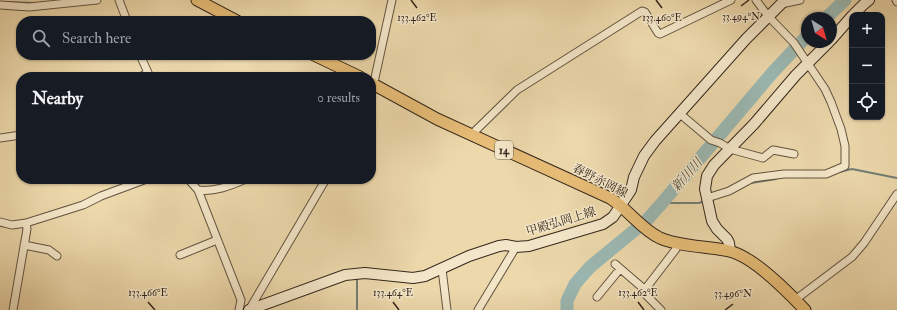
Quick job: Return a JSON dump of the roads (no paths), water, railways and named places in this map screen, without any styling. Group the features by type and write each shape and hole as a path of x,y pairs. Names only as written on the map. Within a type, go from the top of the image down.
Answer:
{"main road":[{"path":"197,0 227,16"},
{"path":"857,12 869,0"},
{"name":"甲殿弘岡上線","path":"249,310 345,276 365,273 413,278 426,276 469,256 499,246 529,246 603,224 613,217 622,205 631,190 634,177 644,156 655,141 768,16 783,2"},
{"path":"837,33 849,20"},
{"path":"730,251 730,243 712,221 705,189 707,176 714,165 754,124 796,75 823,48"},
{"path":"324,60 350,72"},
{"name":"春野赤岡線","path":"376,86 437,119 610,198 622,205 651,233 662,239 677,243 730,251 753,262 805,310"}],"street":[{"path":"1,0 0,5 29,7 97,0"},
{"path":"119,0 125,16"},
{"path":"376,72 392,0"},
{"path":"471,135 517,90 642,11 645,12 660,34 731,0"},
{"path":"707,200 730,191 753,178 784,174 826,174 845,166 845,146 832,102 800,50 768,16 756,0"},
{"path":"783,2 787,4 800,0"},
{"path":"142,60 148,72"},
{"path":"679,114 711,140 730,148 763,158 773,150 794,154"},
{"path":"0,138 16,135"},
{"path":"0,222 12,225 26,223 83,205 101,196 133,184"},
{"path":"193,184 198,190 241,300 239,310"},
{"path":"198,190 208,191 234,184"},
{"path":"249,310 323,184"},
{"path":"795,300 852,257 864,243 897,194"},
{"path":"13,310 27,229 26,223"},
{"path":"180,255 217,240"},
{"path":"644,289 676,249 677,243"},
{"path":"24,245 49,250 58,256"},
{"path":"478,310 516,247"},
{"path":"596,297 618,267 644,289 643,292 661,310"},
{"path":"442,269 447,310"}],"waterway":[{"name":"新川川","path":"832,12 845,0"},
{"path":"0,2 35,3"},
{"name":"新川川","path":"567,310 567,301 575,284 590,267 647,220 773,72 801,42"},
{"path":"839,172 852,169 897,178"},
{"path":"751,183 776,179"},
{"path":"662,203 699,203 704,201"},
{"path":"357,279 357,310"}]}
